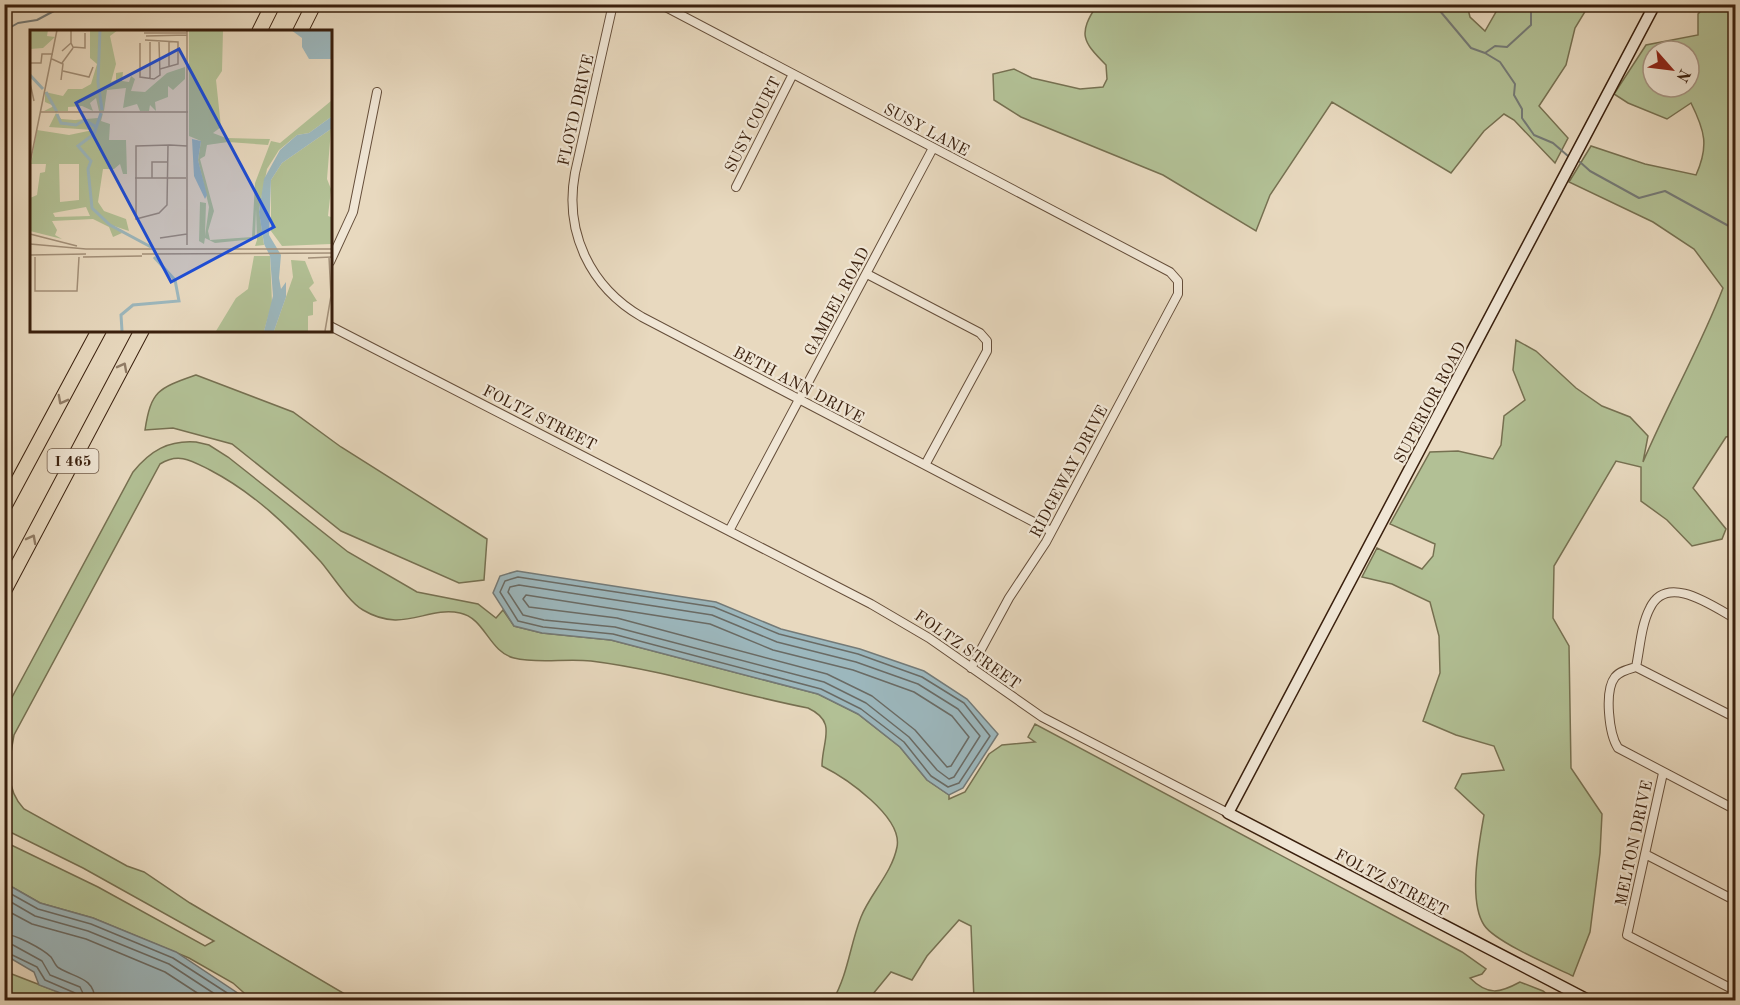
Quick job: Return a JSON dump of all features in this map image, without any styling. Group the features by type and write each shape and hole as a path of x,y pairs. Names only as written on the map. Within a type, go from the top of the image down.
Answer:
{"highway":[{"path":"260,30 273,4"},
{"path":"301,30 314,5"},
{"name":"I 465","path":"4,507 98,332"},
{"name":"I 465","path":"4,591 141,332"}],"street":[{"name":"FLOYD DRIVE","path":"574,222 572,185 612,4"},
{"name":"SUSY LANE","path":"660,4 1170,272 1178,281"},
{"name":"SUPERIOR ROAD","path":"1228,813 1655,4"},
{"name":"SUSY COURT","path":"736,187 793,75"},
{"path":"332,258 353,212 377,92"},
{"name":"GAMBEL ROAD","path":"729,531 933,148"},
{"name":"BETH ANN DRIVE","path":"574,222 579,242 592,271 622,304 1051,531"},
{"path":"867,274 980,333 987,341 987,351 925,465"},
{"name":"RIDGEWAY DRIVE","path":"971,668 1009,598 1051,531 1178,294 1178,281"},
{"name":"FOLTZ STREET","path":"332,327 892,615 1052,723 1588,1000"},
{"path":"1736,619 1691,595 1677,592 1668,594 1649,608 1636,667 1736,718"},
{"name":"MELTON DRIVE","path":"1636,667 1621,672 1611,685 1612,737 1617,748 1663,773 1627,935 1736,991"},
{"path":"1663,773 1736,810"},
{"path":"1645,854 1736,901"}],"green space":[{"path":"1097,5 1467,5 1470,17 1485,31 1500,5 1589,5 1575,28 1566,65 1539,106 1568,138 1555,163 1514,120 1504,114 1484,131 1451,173 1332,102 1270,195 1256,231 1163,175 1021,117 994,100 993,74 1014,69 1032,78 1080,89 1103,87 1107,79 1106,65 1092,50 1085,37 1087,23"},
{"path":"1706,5 1732,5 1731,20 1735,35 1736,435 1726,437 1693,488 1726,529 1722,539 1692,546 1667,520 1641,501 1641,467 1616,461 1554,566 1553,618 1569,646 1571,768 1602,814 1600,853 1590,932 1573,976 1512,946 1490,932 1484,925 1479,915 1477,902 1476,871 1484,815 1455,788 1462,774 1504,770 1494,746 1456,735 1423,721 1440,673 1439,636 1430,602 1392,584 1362,577 1377,548 1422,569 1433,556 1435,544 1390,524 1430,452 1458,451 1493,459 1501,445 1504,416 1525,400 1513,370 1516,340 1536,351 1576,388 1602,406 1630,417 1648,436 1643,462 1723,288 1694,249 1653,222 1569,182 1591,146 1645,164 1696,175 1703,155 1704,139 1700,122 1691,103 1667,119 1628,103 1614,94 1641,53 1641,99 1701,99 1701,39 1677,39 1698,35 1698,14"},
{"path":"196,375 293,412 341,447 487,539 484,580 459,583 341,531 232,444 173,428 145,430 150,406 159,392 173,383"},
{"path":"196,442 209,445 228,457 348,552 417,592 478,604 496,618 503,610 514,626 542,633 611,640 818,694 858,714 900,747 927,780 949,795 949,799 965,792 989,754 1002,745 1035,742 1028,737 1035,724 1462,952 1486,969 1482,974 1470,978 1483,988 1494,991 1506,989 1520,982 1543,991 1554,1000 974,1000 971,926 959,920 927,956 912,980 891,972 868,1000 833,1000 842,980 861,917 891,866 897,847 896,835 891,823 882,811 858,789 822,766 826,726 817,713 808,708 618,665 581,660 533,661 514,658 499,649 475,621 460,613 436,613 402,620 377,617 352,601 309,549 256,500 226,479 191,461 179,458 160,464 14,735 10,765 11,783 13,792 24,809 127,866 144,872 190,903 355,1000 252,1000 233,983 189,958 93,918 40,903 5,883 5,842 98,887 205,946 214,941 83,868 4,829 4,718 10,701 133,472 146,458 160,448 177,443"},
{"path":"4,971 79,1000 5,1000"}],"water":[{"path":"517,571 716,602 781,629 860,649 924,671 967,699 998,734 963,788 949,795 927,780 900,747 858,714 818,694 611,640 542,633 514,626 493,593 500,576"},
{"path":"5,883 40,903 93,918 176,952 248,1000 79,1000 39,985 34,972 5,955"}],"waterway":[{"path":"4,31 18,23 37,20 67,4"},
{"path":"1440,4 1440,11 1471,48 1500,62 1515,84 1514,95 1522,109 1522,118 1534,135 1553,143 1568,156"},
{"path":"1485,53 1495,46 1507,47 1531,25 1531,4"},
{"path":"1560,4 1565,7 1572,4"},
{"path":"1580,162 1590,171 1639,198 1665,191 1736,230"}]}
